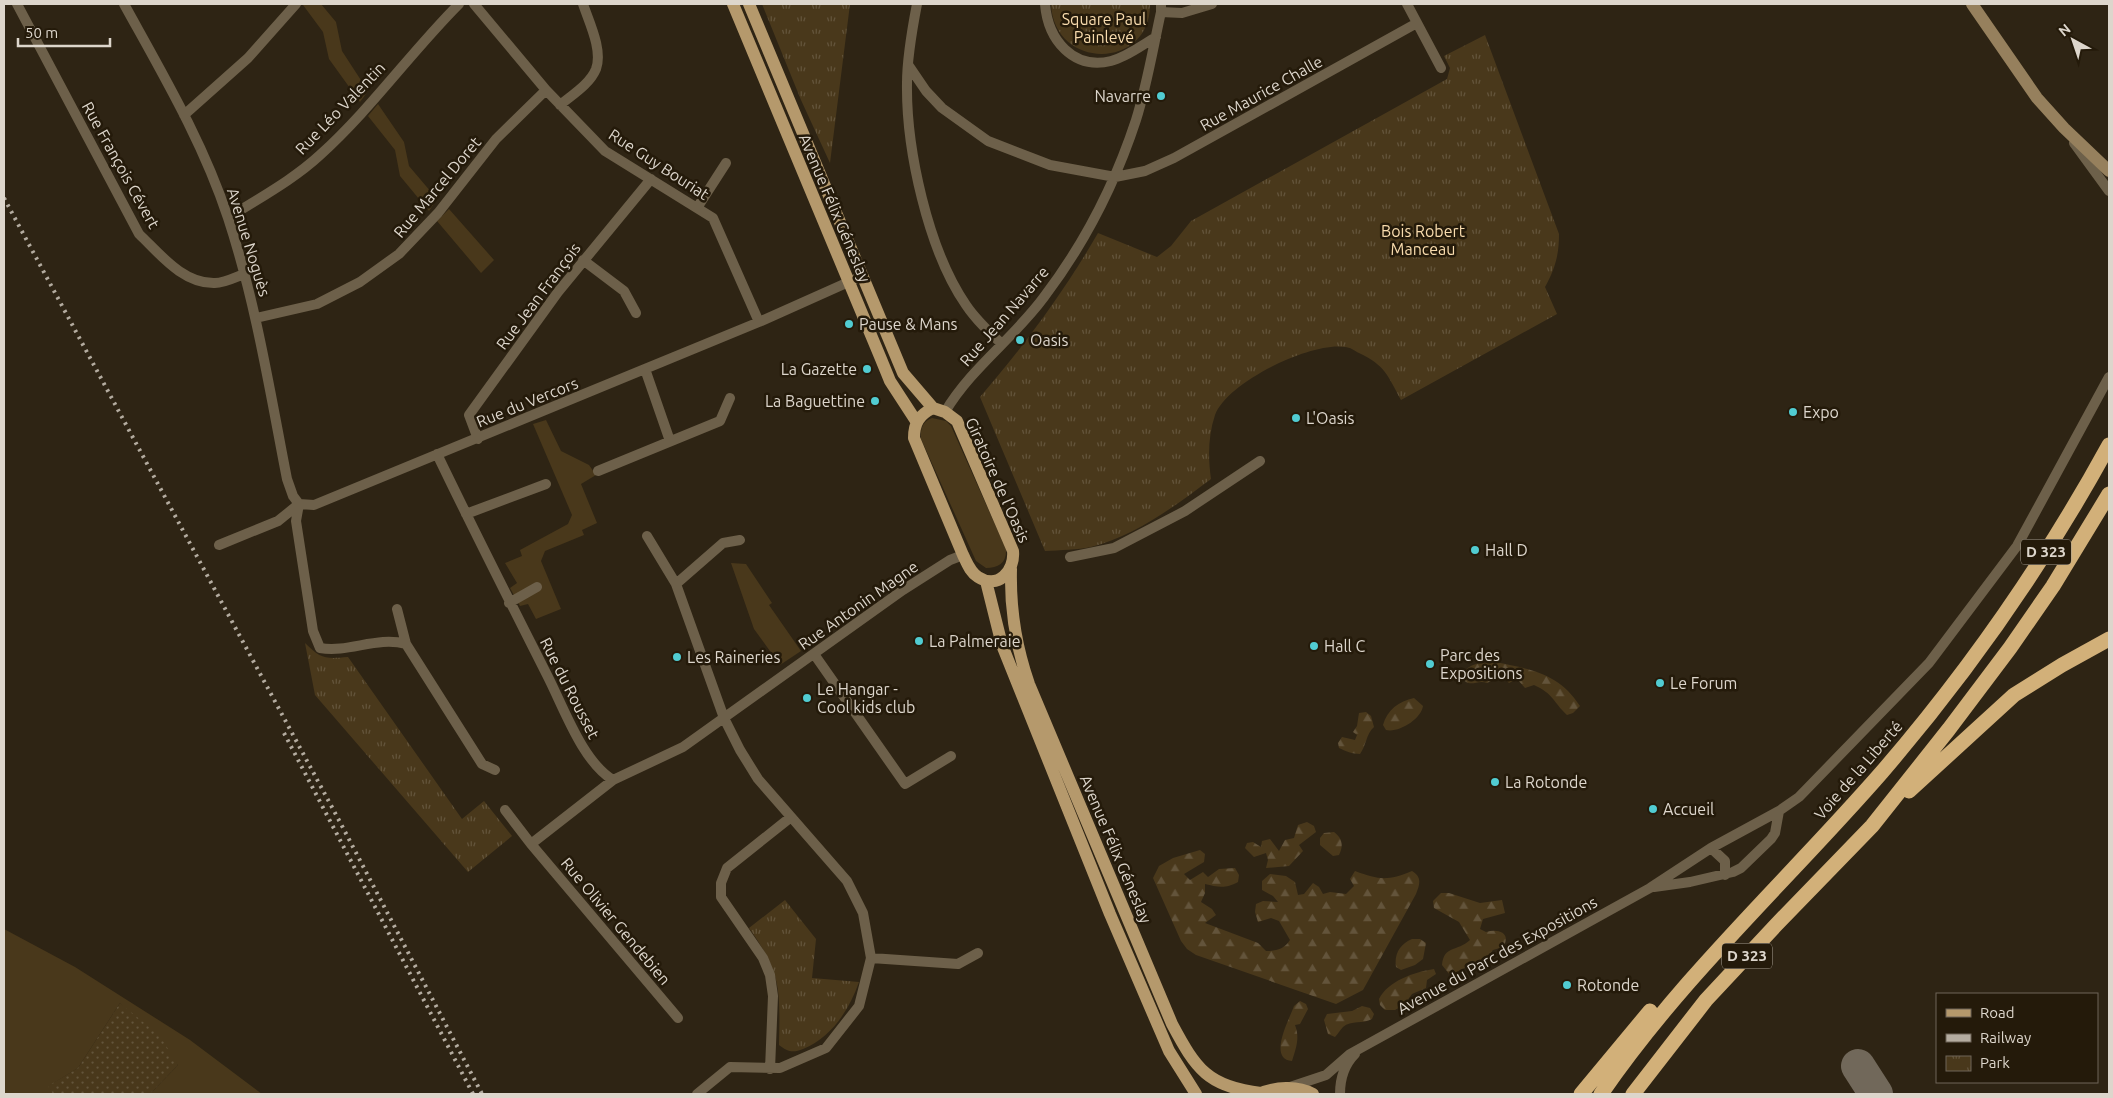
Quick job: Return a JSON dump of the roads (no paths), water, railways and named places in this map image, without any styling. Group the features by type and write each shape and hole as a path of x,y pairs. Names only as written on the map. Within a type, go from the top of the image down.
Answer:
{"highway":[{"name":"Voie de la Liberté","path":"1600,1094 1649,1028 1739,926 1881,773 1950,689 2008,609 2046,551 2109,445"},
{"name":"D 323","path":"1633,1094 1706,1000 1872,826 2010,648 2053,586 2109,494"},
{"path":"1872,826 2014,695 2109,639"},
{"path":"1581,1094 1681,976 1739,926"}],"main road":[{"name":"Avenue Félix Géneslay","path":"733,4 890,381 916,421"},
{"name":"Avenue Félix Géneslay","path":"749,4 903,373 933,408"},
{"name":"Giratoire de l'Oasis","path":"933,408 945,412 957,421 1013,552 1014,561 1011,569 995,581 986,581"},
{"path":"933,408 923,413 916,421 914,438 963,555 972,572 986,581"},
{"name":"Avenue Félix Géneslay","path":"1011,569 1011,596 1015,630 1029,684 1172,1024 1193,1061 1212,1079 1235,1090 1260,1094 1275,1089 1289,1088"},
{"name":"Avenue Félix Géneslay","path":"986,581 1002,645 1110,914 1169,1051 1196,1094"},
{"path":"1289,1088 1313,1094"}],"street":[{"name":"Rue François Cévert","path":"17,4 139,234 168,262 190,279 216,283 244,274"},
{"name":"Avenue Noguès","path":"124,4 184,114 206,160 228,218 256,318 287,479 293,496 300,504"},
{"path":"184,114 248,58 296,4"},
{"name":"Rue Léo Valentin","path":"228,218 271,191 319,156 370,104 428,35 459,4"},
{"name":"Rue Guy Bouriat","path":"474,4 546,90 605,150 713,218 759,322"},
{"path":"560,105 582,87 596,68 597,51 583,4"},
{"path":"917,4 907,96 911,148 931,233 948,274 965,304 982,325 1002,344"},
{"path":"1045,4 1052,32 1060,44 1071,56 1088,62 1113,61 1156,37"},
{"path":"1161,8 1182,13 1212,4"},
{"path":"1408,4 1441,68"},
{"path":"1974,5 2037,98 2064,128 2109,171"},
{"name":"Rue Jean Navarre","path":"945,412 957,393 1043,299 1080,246 1115,177 1136,118 1156,37 1161,8"},
{"name":"Rue Maurice Challe","path":"1115,177 1145,171 1174,158 1417,23"},
{"path":"909,66 926,91 942,108 988,142 1050,166 1115,177"},
{"name":"Rue Marcel Doret","path":"256,318 317,304 360,282 400,254 438,213 496,139 546,90"},
{"path":"2064,128 2109,191"},
{"path":"697,208 726,163"},
{"name":"Rue Jean François","path":"478,439 469,414 583,260 651,179"},
{"path":"583,260 624,291 636,312"},
{"name":"Rue du Vercors","path":"300,504 314,505 478,439 759,322 862,276"},
{"path":"645,369 670,441"},
{"name":"Avenue du Parc des Expositions","path":"1289,1088 1326,1075 1341,1060 1359,1049 1650,888 1712,848 1779,811 1799,797 1929,663 2018,546 2109,378"},
{"path":"598,471 720,421 730,398"},
{"name":"Rue du Rousset","path":"437,454 509,603 584,748 604,775 613,780"},
{"path":"1070,557 1114,548 1185,511 1260,461"},
{"path":"466,514 546,484"},
{"path":"218,545 278,521 300,504"},
{"path":"300,504 296,521 313,631 320,648 333,650 392,640 406,644"},
{"path":"647,536 676,584 724,718 758,779 847,881 863,914 871,958 858,1006 826,1048 780,1068 730,1067 697,1094"},
{"path":"676,584 722,543 740,540"},
{"name":"Rue Antonin Magne","path":"724,718 903,590 950,560 963,555"},
{"path":"509,603 537,587"},
{"path":"396,609 406,644 482,764 495,770"},
{"path":"814,654 905,784 951,756"},
{"path":"531,844 613,780 683,747 724,718"},
{"name":"Rue Olivier Gendebien","path":"505,810 531,844 678,1018"},
{"name":"Avenue du Parc des Expositions","path":"1650,888 1725,875 1741,868 1772,839 1779,811"},
{"path":"770,1069 773,996 770,975 763,958 721,897 721,883 727,868 791,817"},
{"path":"1712,848 1725,861 1725,875"},
{"path":"871,958 958,964 978,953"},
{"name":"Avenue du Parc des Expositions","path":"1340,1094 1340,1082 1343,1072 1352,1056 1359,1049"}],"railway":[{"path":"4,198 341,824 482,1094"},
{"path":"284,733 473,1094"}],"place":[{"name":"Navarre","path":"1161,96"},
{"name":"Pause & Mans","path":"849,324"},
{"name":"Oasis","path":"1020,340"},
{"name":"La Gazette","path":"867,369"},
{"name":"La Baguettine","path":"875,401"},
{"name":"Expo","path":"1793,412"},
{"name":"L'Oasis","path":"1296,418"},
{"name":"Hall D","path":"1475,550"},
{"name":"La Palmeraie","path":"919,641"},
{"name":"Hall C","path":"1314,646"},
{"name":"Les Raineries","path":"677,657"},
{"name":"Parc des Expositions","path":"1430,664"},
{"name":"Le Forum","path":"1660,683"},
{"name":"Le Hangar - Cool kids club","path":"807,698"},
{"name":"La Rotonde","path":"1495,782"},
{"name":"Accueil","path":"1653,809"},
{"name":"Rotonde","path":"1567,985"}],"park label":[{"name":"Square Paul Painlevé","path":"1104,28"},
{"name":"Bois Robert Manceau","path":"1423,240"}]}
